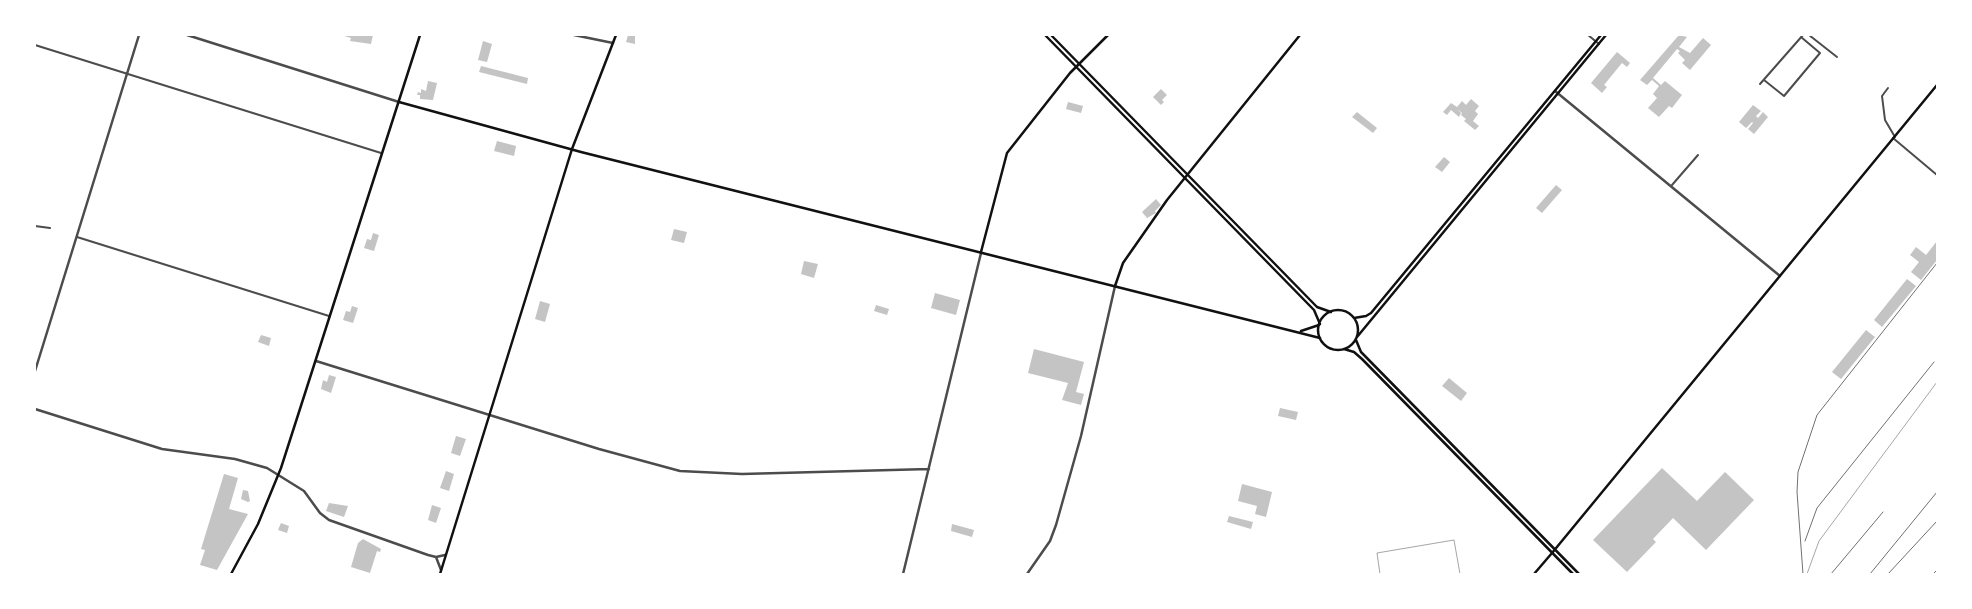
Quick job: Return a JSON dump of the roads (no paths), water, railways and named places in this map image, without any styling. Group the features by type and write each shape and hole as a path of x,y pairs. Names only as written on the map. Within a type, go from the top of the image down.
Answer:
{"main road":[{"path":"231,574 258,524 278,476 420,35"},
{"path":"441,574 572,149 616,35"},
{"path":"1045,35 1314,310 1320,324 1320,338"},
{"path":"1051,35 1317,307 1331,312"},
{"path":"981,252 1007,153 1076,67 1108,35"},
{"path":"1115,286 1123,264 1186,174 1300,35"},
{"path":"1354,318 1366,316 1371,312 1601,35"},
{"path":"1344,349 1356,338 1606,35"},
{"path":"1534,574 1937,85"},
{"path":"399,102 572,149 1300,331 1320,338 1333,349 1344,349 1364,357 1579,574"},
{"path":"1300,331 1320,324 1326,314 1331,312 1345,311 1354,318 1358,326 1356,338 1364,357 1573,574"}],"street":[{"path":"35,371 139,35"},
{"path":"187,35 399,102"},
{"path":"574,35 613,43"},
{"path":"1588,35 1599,44"},
{"path":"1809,35 1837,57"},
{"path":"1760,84 1802,36 1820,53 1784,96 1764,80"},
{"path":"35,45 381,153"},
{"path":"1888,88 1882,96 1885,120 1894,138 1937,175"},
{"path":"1555,91 1672,185 1780,276"},
{"path":"1672,185 1698,155"},
{"path":"35,226 50,228"},
{"path":"77,237 329,316"},
{"path":"902,574 981,252"},
{"path":"1027,574 1050,541 1056,525 1081,436 1115,286"},
{"path":"316,361 599,449 694,473 742,474 929,469"},
{"path":"35,409 174,452 235,459 267,468 304,491 324,517 436,557 446,555"},
{"path":"436,557 441,570"}],"lane":[{"path":"1807,574 1819,541 1937,382"},
{"path":"1380,574 1377,553 1454,540 1460,574"}],"railway":[{"path":"1803,574 1797,492 1798,472 1817,415 1937,263"},
{"path":"1805,541 1817,508 1934,362"},
{"path":"1870,574 1937,492"},
{"path":"1831,574 1883,512"},
{"path":"1888,574 1937,521"},
{"path":"1933,574 1937,570"}]}
